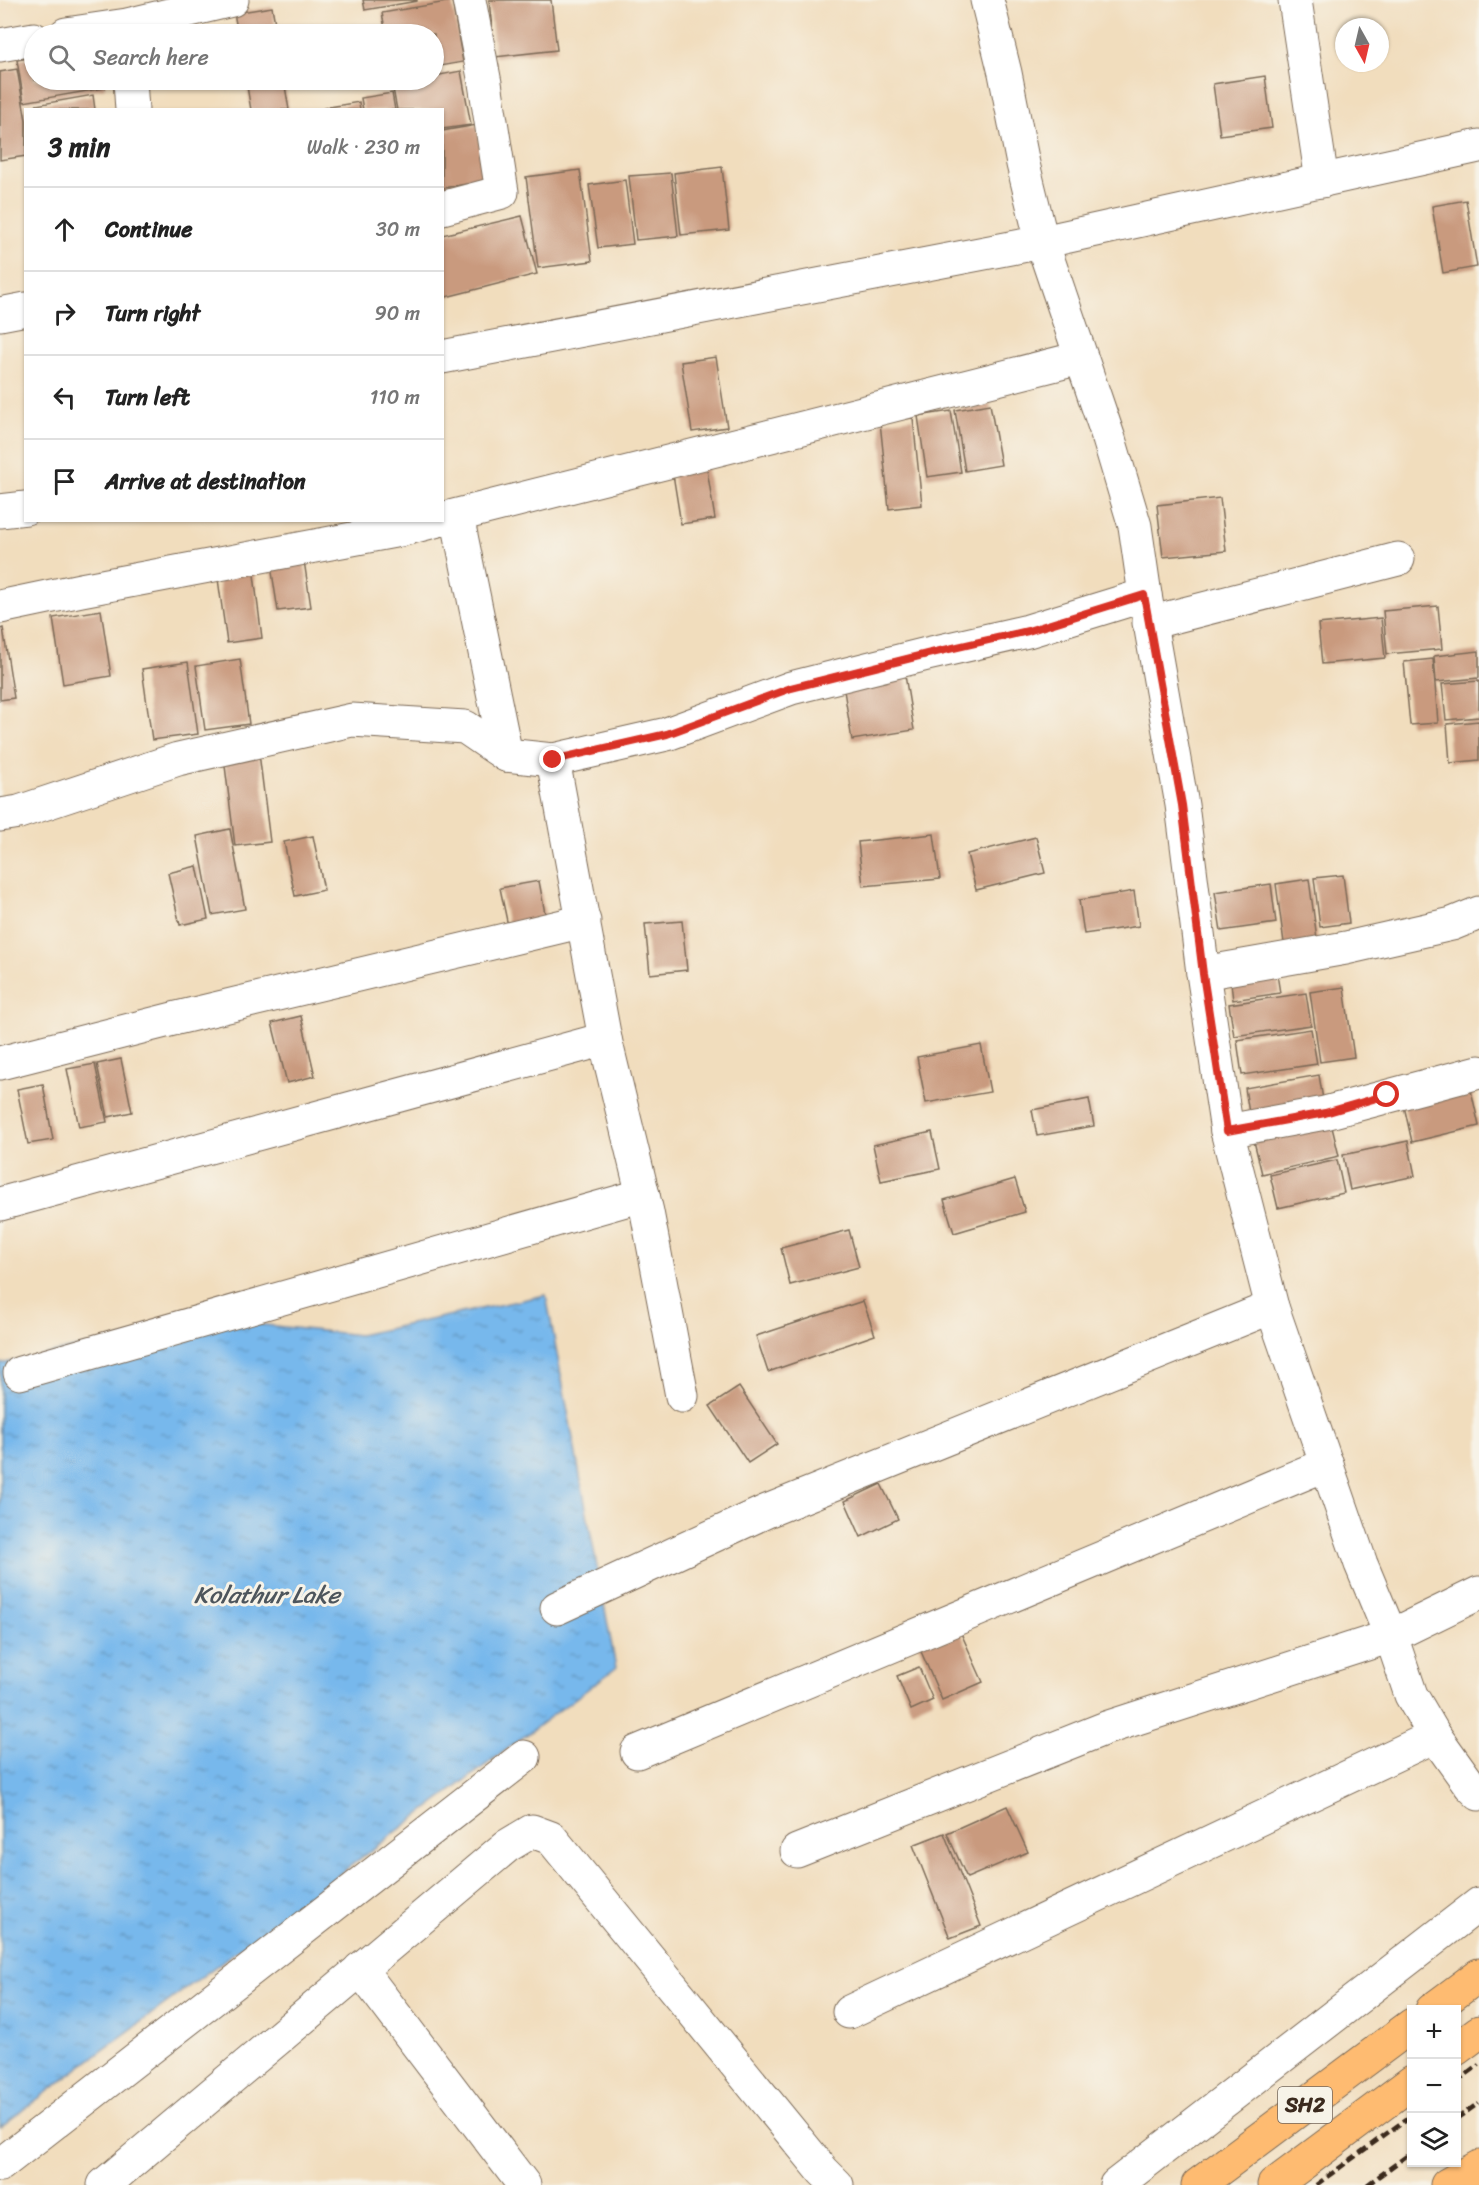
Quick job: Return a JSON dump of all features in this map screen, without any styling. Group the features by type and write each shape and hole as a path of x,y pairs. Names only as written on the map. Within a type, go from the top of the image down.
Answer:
{"main road":[{"path":"1439,2005 1479,1974"},
{"name":"SH2","path":"1198,2185 1407,2029"},
{"path":"1461,2045 1479,2032"},
{"path":"1274,2185 1407,2086"},
{"path":"1447,2185 1479,2167"}],"street":[{"path":"109,24 232,0"},
{"path":"444,207 502,192 469,0"},
{"path":"987,0 1042,242 1109,439 1135,526 1147,609 1182,805 1203,974 1227,1131 1272,1307 1361,1564 1391,1636 1411,1695 1435,1736 1479,1794"},
{"path":"1295,0 1322,181"},
{"path":"0,45 24,41"},
{"path":"131,90 132,108"},
{"path":"444,357 1042,242 1479,146"},
{"path":"0,314 24,309"},
{"path":"506,755 446,519 1080,358"},
{"path":"0,511 24,508"},
{"path":"0,607 393,524 414,522"},
{"path":"0,815 19,812 178,759 352,720 465,727 506,755 553,760 667,734 791,688 927,654 1028,631 1398,559"},
{"path":"553,760 605,1039 643,1196 682,1396"},
{"path":"1203,974 1346,948 1452,924 1479,913"},
{"path":"0,1063 188,1015 584,921"},
{"path":"0,1204 605,1039"},
{"path":"1227,1131 1325,1113 1479,1072"},
{"path":"21,1373 643,1196"},
{"path":"557,1608 767,1511 1272,1307"},
{"path":"637,1752 1327,1464"},
{"path":"797,1851 1106,1728 1391,1636 1479,1593"},
{"path":"849,2012 1435,1736"},
{"path":"0,2164 524,1757"},
{"path":"104,2185 507,1846 532,1831 551,1838 822,2180"},
{"path":"1116,2185 1479,1904"},
{"path":"360,1970 524,2185"}],"water":[{"name":"Kolathur Lake","path":"546,1295 616,1668 0,2127 0,1364 210,1319 359,1335"}],"building":[{"path":"363,0 417,0 417,1 365,10"},
{"path":"489,0 551,0 557,50 495,57"},
{"path":"452,1 463,62 444,65 444,24 384,24 382,13"},
{"path":"272,7 275,24 236,24 234,13"},
{"path":"24,59 24,90 93,90 24,102 17,60"},
{"path":"17,69 24,109 24,156 0,160 0,72"},
{"path":"461,71 471,125 444,129 444,108 397,108 393,90 444,90 444,74"},
{"path":"1265,76 1272,128 1220,135 1213,84"},
{"path":"248,90 286,90 289,108 251,108"},
{"path":"392,93 395,108 363,108 361,98"},
{"path":"93,95 95,108 37,108 36,105"},
{"path":"359,102 360,108 324,108"},
{"path":"477,125 486,181 444,188 444,131"},
{"path":"722,167 729,230 681,235 674,173"},
{"path":"580,170 592,261 538,268 526,177"},
{"path":"671,173 678,236 636,240 629,176"},
{"path":"625,180 633,244 598,248 589,185"},
{"path":"1466,200 1477,267 1443,273 1432,206"},
{"path":"522,216 537,274 444,297 444,235"},
{"path":"716,357 727,427 692,432 681,362"},
{"path":"990,404 1001,465 965,471 955,410"},
{"path":"951,411 961,472 927,477 918,416"},
{"path":"913,418 922,505 889,509 880,422"},
{"path":"706,463 715,519 681,524 672,468"},
{"path":"1220,498 1226,551 1163,557 1157,505"},
{"path":"303,554 311,607 278,611 270,559"},
{"path":"253,567 262,638 227,643 217,572"},
{"path":"1438,606 1442,649 1387,654 1383,611"},
{"path":"101,610 111,676 63,684 53,618"},
{"path":"1381,618 1385,658 1322,664 1318,624"},
{"path":"3,628 14,698 0,700 0,629"},
{"path":"1479,651 1479,678 1436,682 1434,656"},
{"path":"240,659 249,724 205,730 196,666"},
{"path":"1433,659 1438,723 1410,725 1404,662"},
{"path":"188,662 198,734 152,740 142,669"},
{"path":"904,669 914,730 852,740 842,678"},
{"path":"1479,681 1479,717 1446,720 1442,684"},
{"path":"1479,721 1479,760 1450,763 1447,724"},
{"path":"259,753 270,842 235,846 224,758"},
{"path":"230,829 245,909 212,915 197,836"},
{"path":"934,834 940,879 863,886 858,842"},
{"path":"313,836 324,890 295,896 284,842"},
{"path":"1036,837 1045,873 976,890 967,854"},
{"path":"197,866 208,919 180,925 168,873"},
{"path":"1343,875 1349,923 1320,927 1314,878"},
{"path":"1309,879 1318,946 1285,950 1276,884"},
{"path":"539,881 546,919 508,926 500,888"},
{"path":"1271,884 1276,923 1221,931 1215,892"},
{"path":"1134,891 1139,926 1084,934 1079,900"},
{"path":"682,921 687,970 650,974 645,924"},
{"path":"1276,968 1280,993 1233,1000 1230,975"},
{"path":"1344,987 1354,1057 1320,1062 1310,992"},
{"path":"1306,993 1311,1025 1234,1036 1229,1004"},
{"path":"301,1016 315,1076 287,1083 272,1023"},
{"path":"1311,1029 1317,1064 1242,1075 1237,1040"},
{"path":"981,1045 990,1092 926,1103 917,1057"},
{"path":"121,1059 132,1112 108,1117 97,1064"},
{"path":"95,1064 107,1122 79,1127 67,1069"},
{"path":"1319,1075 1324,1106 1250,1119 1245,1088"},
{"path":"1469,1081 1479,1126 1412,1142 1402,1097"},
{"path":"43,1084 53,1140 28,1144 17,1089"},
{"path":"1089,1099 1094,1126 1037,1136 1032,1110"},
{"path":"1331,1123 1339,1156 1262,1174 1254,1141"},
{"path":"932,1132 940,1169 881,1181 873,1145"},
{"path":"1408,1141 1415,1176 1350,1190 1343,1155"},
{"path":"1337,1160 1344,1193 1278,1208 1270,1175"},
{"path":"1015,1179 1025,1212 954,1233 944,1200"},
{"path":"849,1230 859,1267 790,1285 781,1248"},
{"path":"863,1301 875,1335 768,1372 756,1336"},
{"path":"739,1387 777,1444 748,1463 710,1406"},
{"path":"881,1484 898,1519 861,1537 845,1501"},
{"path":"956,1622 983,1682 942,1700 916,1640"},
{"path":"919,1667 933,1700 911,1710 897,1676"},
{"path":"1007,1806 1028,1852 967,1878 947,1833"},
{"path":"944,1833 981,1926 950,1938 913,1845"}],"railway":[{"path":"1461,2078 1479,2065"},
{"path":"1461,2116 1479,2103"},
{"path":"1316,2185 1407,2119"},
{"path":"1367,2185 1407,2156"}],"route":[{"path":"553,760 667,734 791,688 1028,631 1144,595 1182,805 1203,974 1227,1131 1325,1113 1387,1095"}]}
